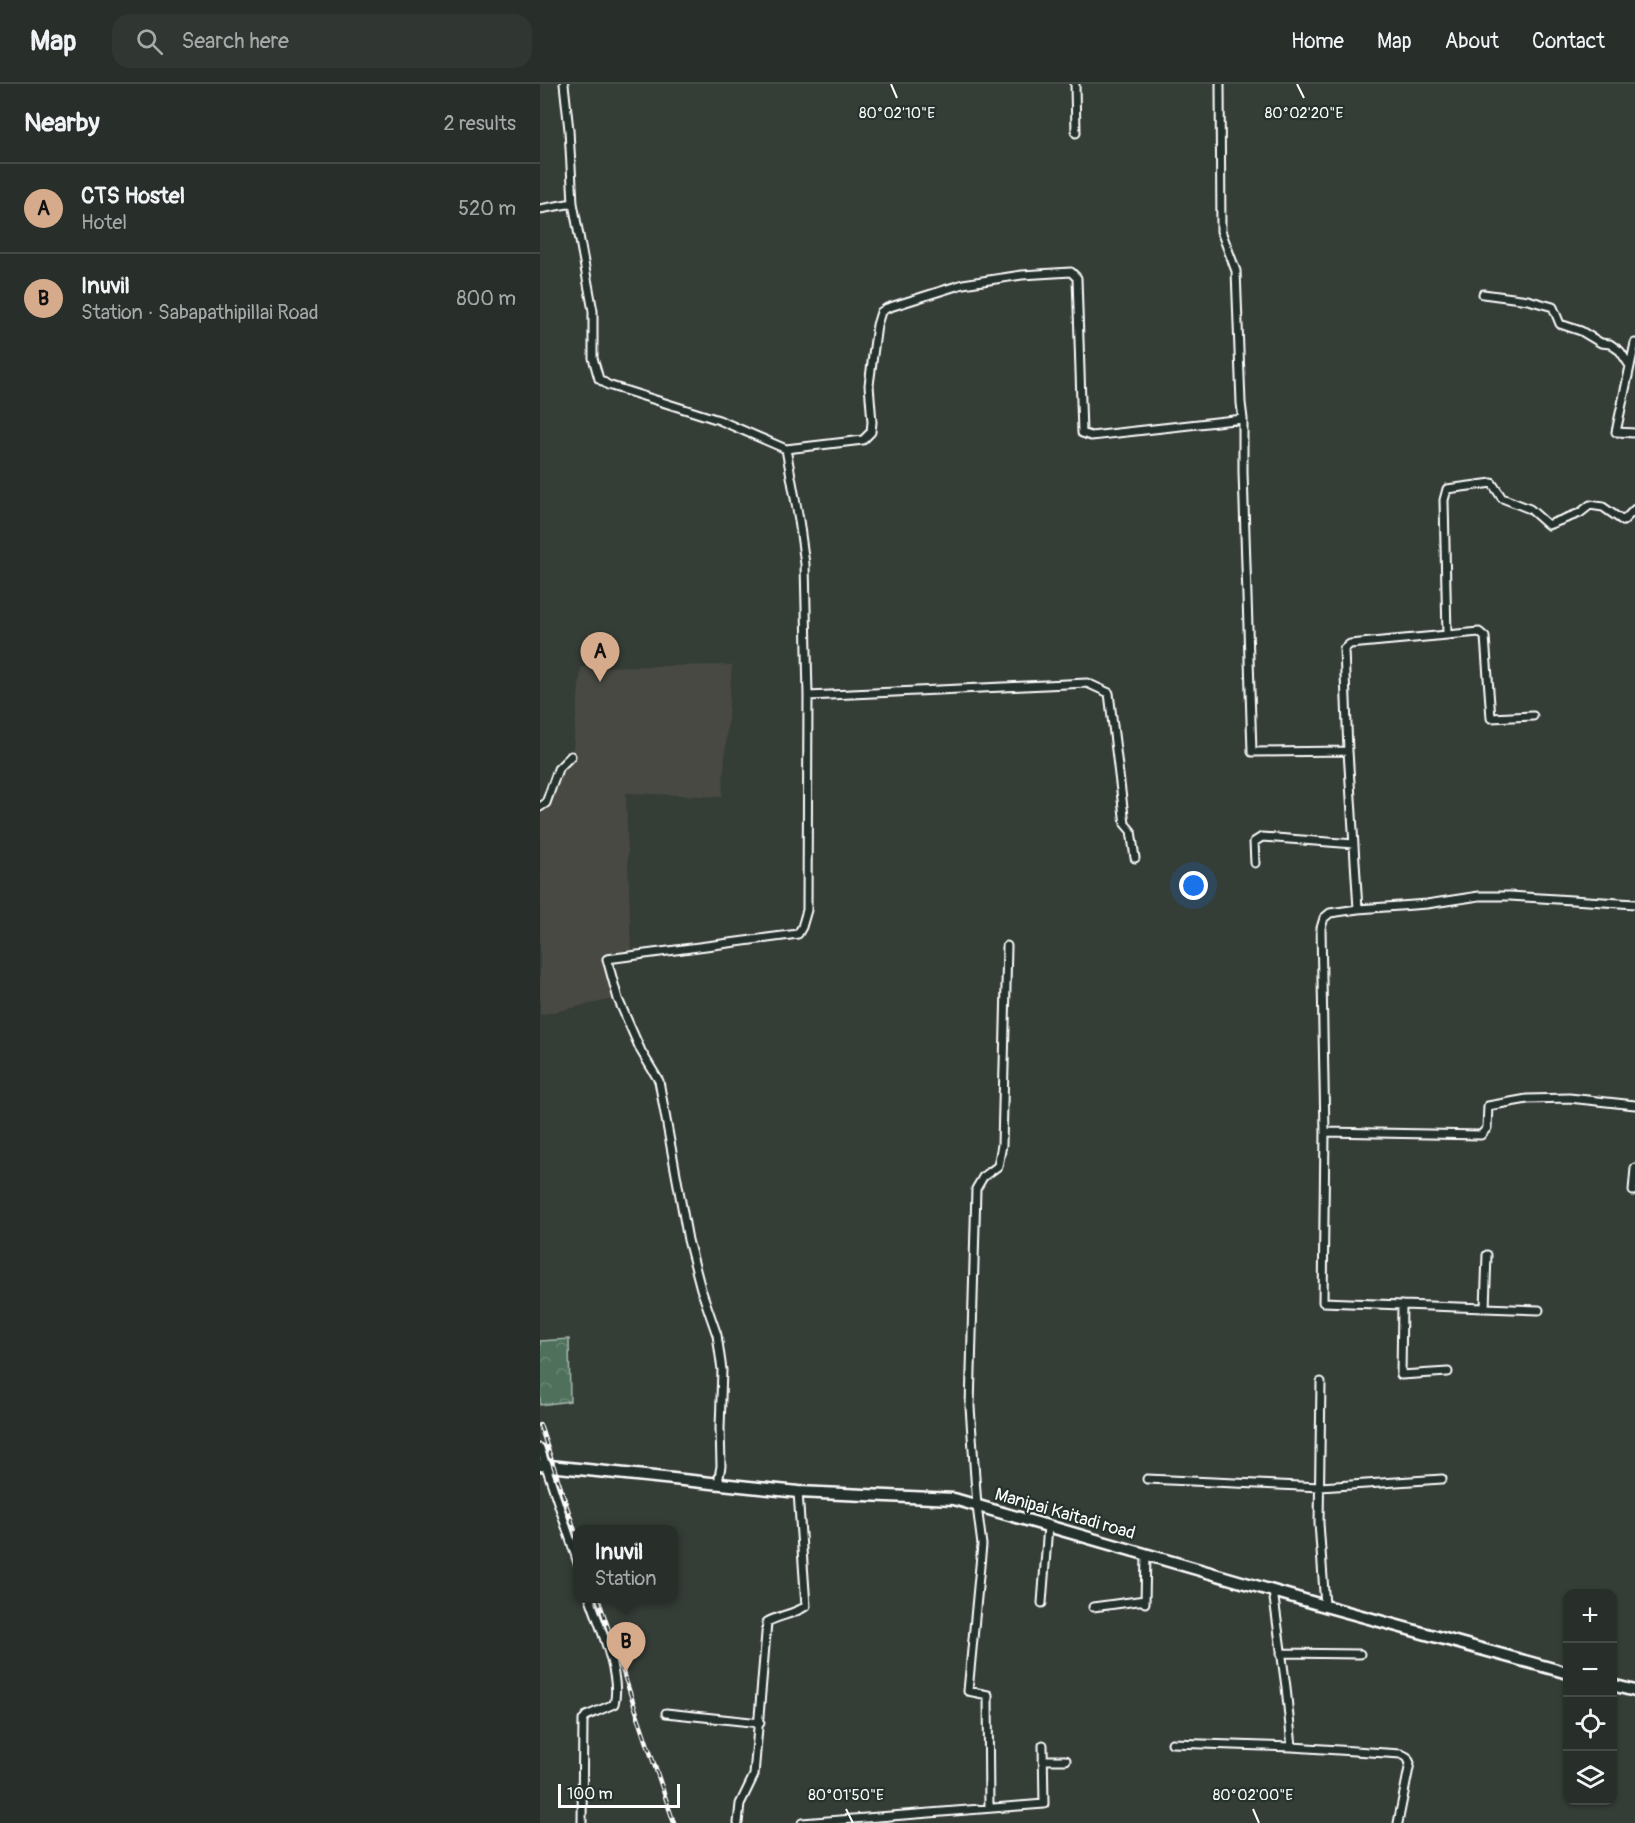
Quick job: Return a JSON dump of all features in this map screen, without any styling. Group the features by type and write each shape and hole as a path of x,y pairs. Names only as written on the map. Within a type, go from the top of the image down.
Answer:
{"main road":[{"name":"Manipai Kaitadi road","path":"543,1466 798,1492 954,1499 1563,1672"},
{"path":"1617,1686 1635,1691"}],"street":[{"path":"564,84 573,203 592,311 593,358 599,379 608,385 718,420 786,449 863,440 871,432 869,385 881,312 887,308 963,284 1022,275 1071,272 1077,278 1082,433 1091,436 1243,419"},
{"path":"1075,84 1076,133"},
{"path":"1220,84 1221,231 1236,271 1243,419 1252,752 1348,751"},
{"path":"540,209 573,203"},
{"path":"1483,294 1528,300 1553,307 1560,324 1581,331 1601,343 1611,344 1620,351 1630,366"},
{"path":"1635,343 1616,432 1635,433"},
{"path":"718,1484 721,1466 722,1370 717,1335 701,1289 688,1240 659,1081 641,1051 618,999 607,959 798,934 802,927 807,910 808,696 805,564 786,449"},
{"path":"1448,635 1444,500 1447,489 1491,483 1502,498 1530,509 1548,525 1580,513 1590,505 1603,507 1623,521 1635,509"},
{"path":"1358,909 1344,649 1350,644 1479,632 1485,637 1491,718 1533,716"},
{"path":"808,696 1087,683 1109,693 1125,824 1131,831 1135,858"},
{"path":"540,807 546,803 558,770 571,756"},
{"path":"1254,863 1254,842 1262,837 1354,843"},
{"path":"1539,1310 1323,1302 1325,1132 1321,928 1324,918 1330,913 1479,896 1635,904"},
{"path":"989,1808 988,1695 968,1691 982,1545 970,1407 976,1189 983,1177 998,1166 1002,1144 1007,946"},
{"path":"1325,1132 1481,1135 1487,1128 1488,1106 1527,1099 1569,1098 1635,1105"},
{"path":"1633,1191 1635,1167"},
{"path":"1485,1308 1487,1255"},
{"path":"1402,1305 1401,1375 1448,1372"},
{"path":"1321,1382 1319,1522 1325,1606"},
{"path":"540,1448 543,1466 573,1549"},
{"path":"1147,1479 1320,1487 1442,1479"},
{"path":"738,1823 740,1804 754,1776 767,1622 799,1611 806,1606 798,1492"},
{"path":"1042,1603 1048,1526"},
{"path":"1093,1607 1145,1602 1146,1554"},
{"path":"1274,1591 1292,1747"},
{"path":"582,1823 583,1720 586,1716 614,1704 616,1697 613,1670 591,1603"},
{"path":"1281,1653 1360,1654"},
{"path":"666,1713 760,1724"},
{"path":"1172,1743 1401,1754 1407,1757 1410,1763 1398,1823"},
{"path":"802,1823 1044,1804 1043,1745"},
{"path":"1043,1760 1066,1760"}],"shaded area":[{"path":"732,665 722,797 626,793 631,952 604,956 613,999 540,1015 540,809 560,770 572,757 581,667"}],"green space":[{"path":"569,1339 570,1401 540,1405 540,1341"}],"railway":[{"path":"540,1425 573,1525"},
{"path":"600,1603 674,1823"}],"place":[{"name":"CTS Hostel","path":"600,682"},
{"name":"Inuvil","path":"626,1672"}]}
